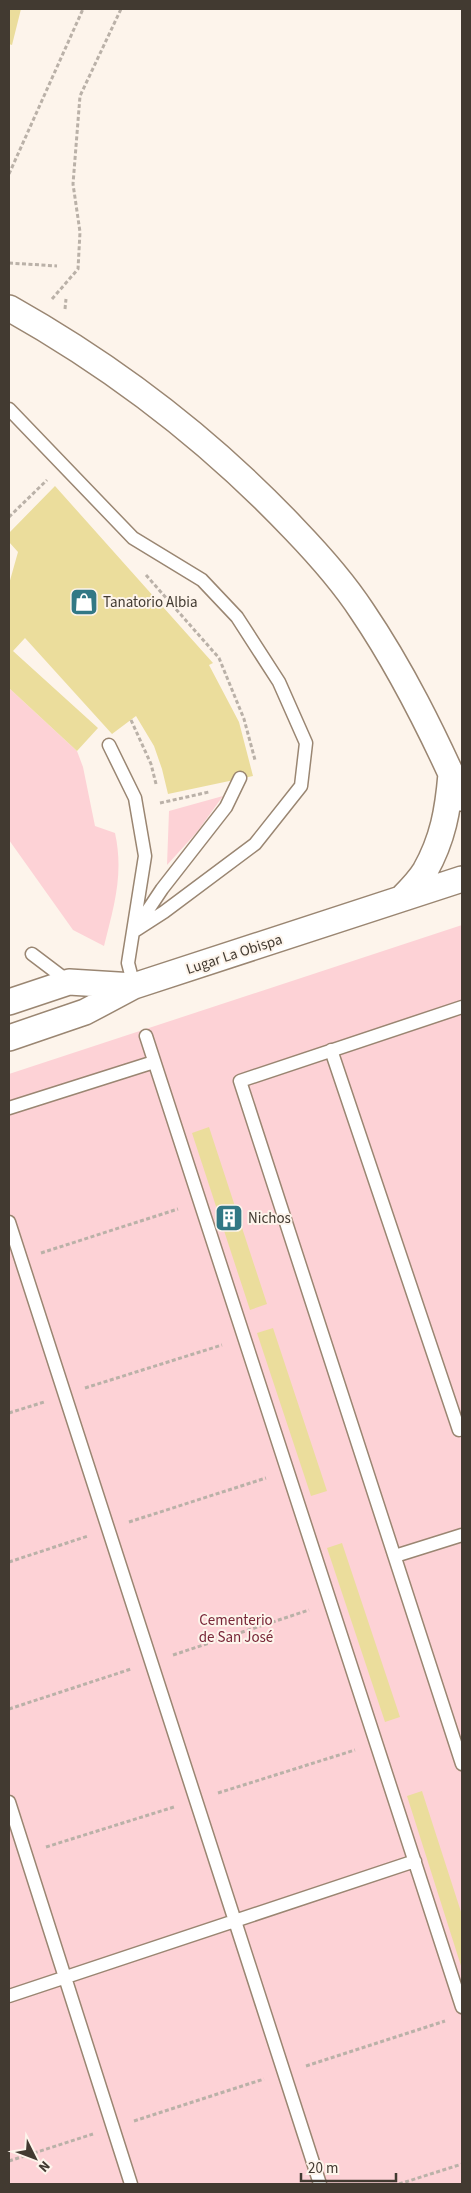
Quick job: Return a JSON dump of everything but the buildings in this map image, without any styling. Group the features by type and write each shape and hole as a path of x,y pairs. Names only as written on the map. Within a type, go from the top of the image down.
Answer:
{"street":[{"path":"9,308 146,398 220,457 267,500 315,551 362,610 403,677 432,730 462,798"},
{"path":"402,899 424,872 439,841 447,815 451,774"},
{"name":"Lugar La Obispa","path":"9,1038 85,1012 134,986 462,879"},
{"path":"9,1002 69,982 134,986"}],"lane":[{"path":"9,409 133,538 202,580 237,617 279,682 306,743 301,786 255,844 134,932"},
{"path":"109,745 135,798 145,856 128,963 134,986"},
{"path":"134,932 162,889 226,807 239,782"},
{"path":"32,954 69,982"},
{"path":"462,1007 240,1081 462,1764"},
{"path":"146,1036 462,2007"},
{"path":"331,1050 459,1430 462,1428"},
{"path":"9,1108 154,1062"},
{"path":"9,1222 320,2184"},
{"path":"395,1556 462,1535"},
{"path":"9,1802 131,2184"},
{"path":"9,1996 415,1861"}],"path":[{"path":"9,174 83,9"},
{"path":"32,322 78,269 80,232 73,184 80,96 120,9"},
{"path":"9,263 57,266"},
{"path":"9,517 53,474"},
{"path":"142,570 218,658 244,719 258,775 254,781 239,782 160,803 158,796"},
{"path":"130,720 151,764 156,788"},
{"path":"21,1260 200,1202"},
{"path":"9,1413 244,1338"},
{"path":"9,1562 288,1470"},
{"path":"9,2161 453,2019"},
{"path":"399,2184 462,2164"}],"green space":[{"path":"9,688 77,751 83,767 95,826 115,833 118,848 117,890 104,946 73,930 9,840"},
{"path":"223,796 197,832 167,865 169,811"},
{"name":"Cementerio de San José","path":"462,925 462,2184 9,2184 9,1074"}],"place":[{"name":"Tanatorio Albia","path":"84,602"},
{"name":"Nichos","path":"229,1218"}]}
